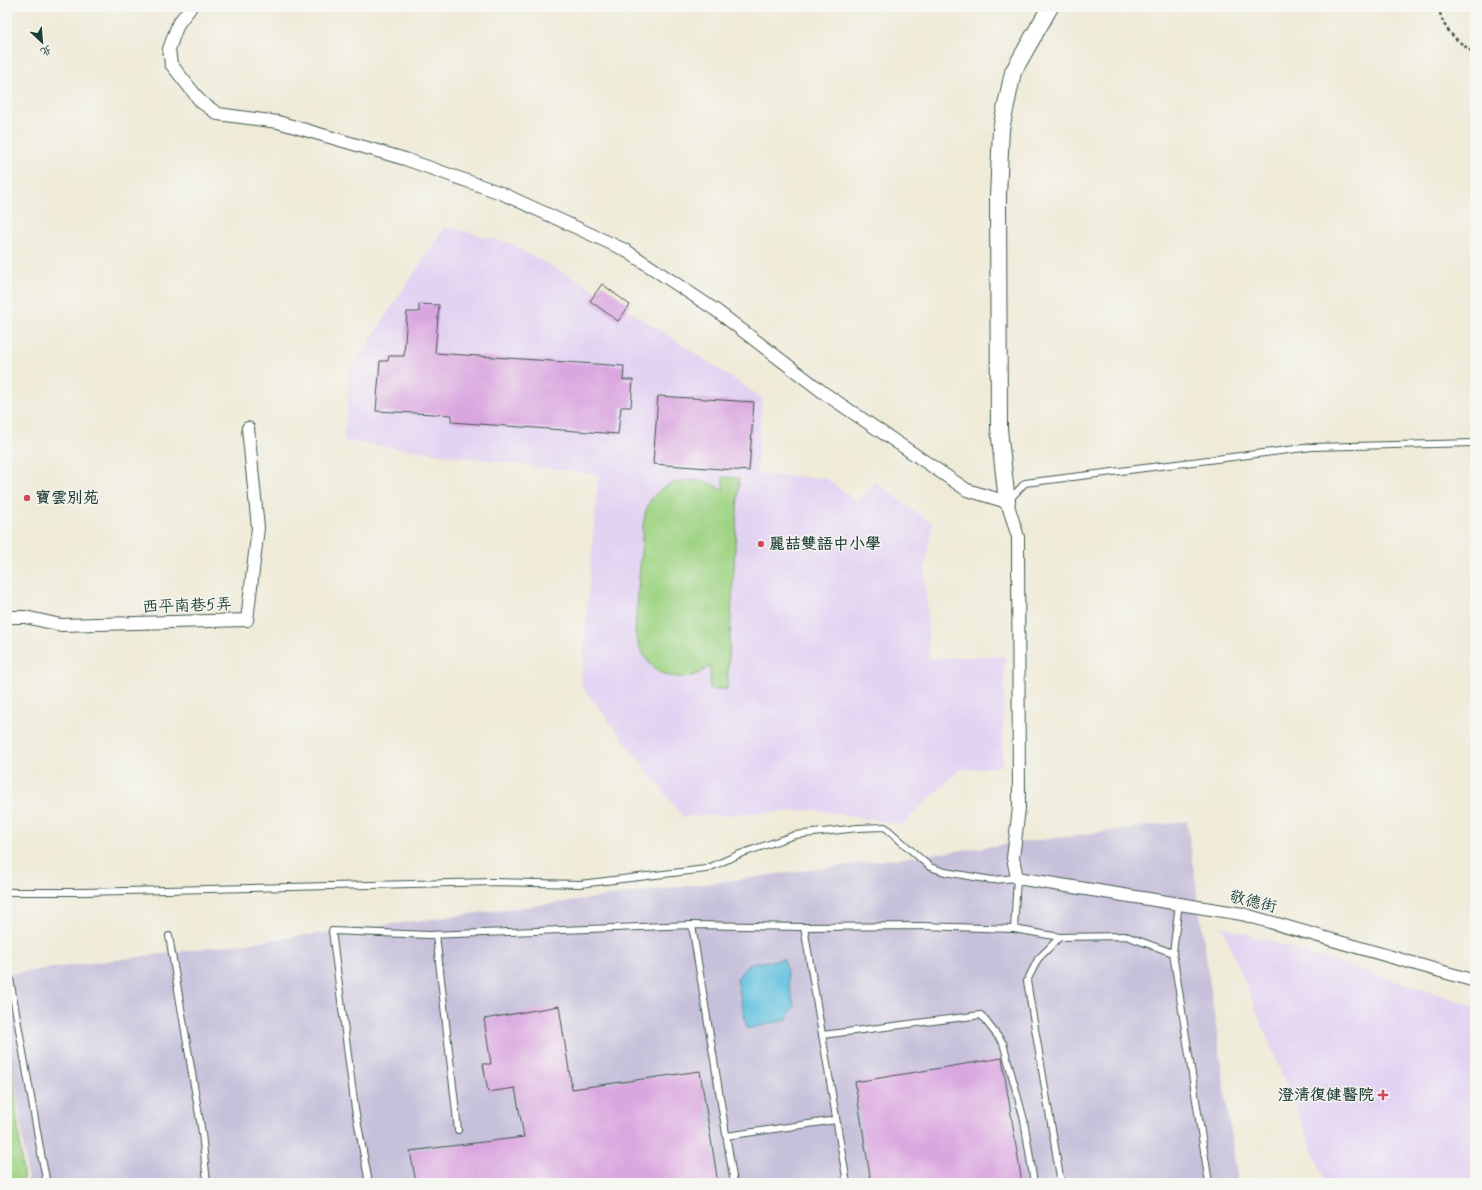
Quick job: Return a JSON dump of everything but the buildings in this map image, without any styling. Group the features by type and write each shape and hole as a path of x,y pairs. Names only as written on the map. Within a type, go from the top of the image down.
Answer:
{"street":[{"path":"191,7 178,24 169,49 171,64 201,102 218,114 278,122 405,159 501,193 625,250 717,311 824,392 966,490 1007,502"},
{"path":"1017,878 1013,858 1019,808 1018,537 1007,502 999,429 998,196 1001,129 1013,72 1050,7"},
{"name":"西平南巷5弄","path":"7,617 25,617 61,625 247,620 258,528 248,428"},
{"name":"敬德街","path":"1017,878 1242,914 1475,981"}],"lane":[{"path":"1007,502 1025,483 1304,448 1475,443"},
{"path":"7,892 82,892 493,882 580,884 706,869 740,854 795,835 858,828 885,827 930,867 945,872 992,880 1017,878 1014,929"},
{"path":"1179,903 1173,952 1209,1183"},
{"path":"369,1183 355,1109 332,931 436,935 692,925 804,927 922,926 1014,929 1060,937 1126,936 1173,952"},
{"path":"692,925 734,1183"},
{"path":"804,927 847,1183"},
{"path":"436,935 458,1130"},
{"path":"169,936 202,1133 207,1183"},
{"path":"1060,937 1038,959 1027,981 1061,1183"},
{"path":"10,979 47,1183"},
{"path":"822,1035 982,1015 1002,1043 1024,1120 1034,1183"},
{"path":"726,1136 836,1120"}],"path":[{"path":"1439,7 1440,16 1450,35 1475,54"}],"shaded area":[{"name":"麗喆雙語中小學","path":"445,226 509,243 593,289 654,326 762,398 757,474 825,478 858,502 875,482 933,524 925,565 929,658 1005,656 1002,766 959,770 902,825 816,810 683,817 581,685 598,475 344,441 350,370"},
{"path":"1187,821 1238,1183 28,1183 7,1019 7,974"},
{"name":"澄清復健醫院","path":"1222,926 1475,1006 1475,1183 1326,1183"}],"green space":[{"path":"723,477 739,478 727,689 710,689 710,666 693,676 688,677 670,676 662,673 655,669 644,656 635,632 643,525 648,504 659,491 667,486 686,481 696,480 706,482 723,491"},
{"path":"7,1020 24,1183 7,1183"}],"water":[{"path":"784,959 794,1006 786,1020 747,1029 737,979 748,964"}],"place":[{"name":"寶雲別苑","path":"27,498"},
{"name":"麗喆雙語中小學","path":"761,544"},
{"name":"澄清復健醫院","path":"1383,1095"}]}
